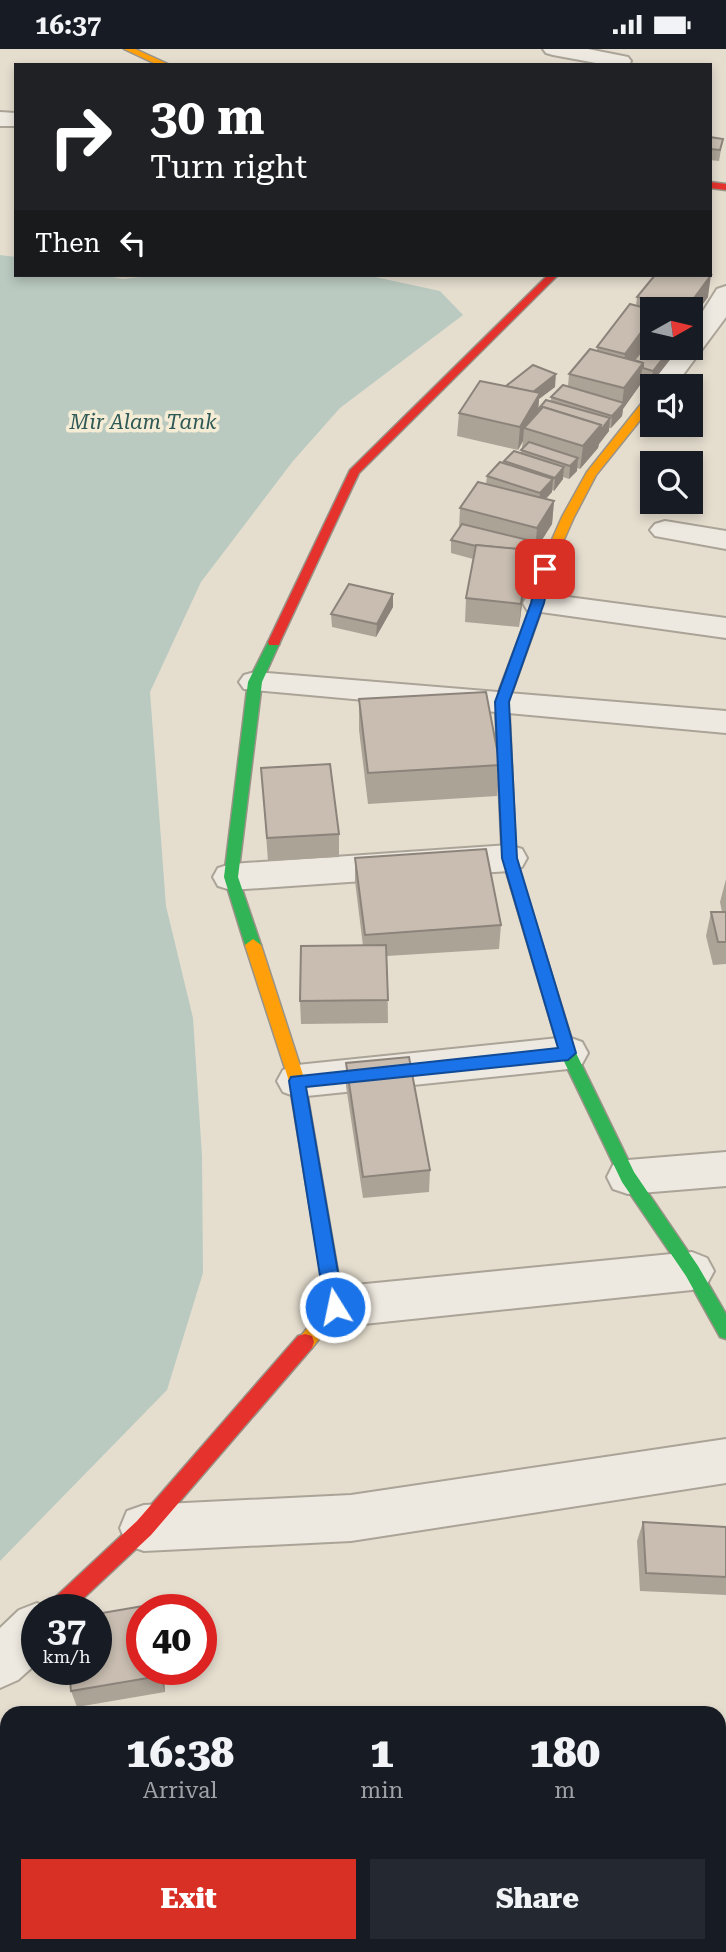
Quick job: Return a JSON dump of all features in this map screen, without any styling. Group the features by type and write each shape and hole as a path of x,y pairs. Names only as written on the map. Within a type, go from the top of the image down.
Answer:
{"street":[{"path":"128,49 161,63"},
{"path":"553,49 623,58"},
{"path":"335,1307 297,1081 231,877 255,682 354,472 551,277"},
{"path":"704,336 718,324 726,294"},
{"path":"640,412 591,474 545,569 538,603 502,702 509,858 568,1053 628,1177 692,1271 726,1331"},
{"path":"665,530 726,540"},
{"path":"538,603 726,628"},
{"path":"255,682 726,722"},
{"path":"231,877 509,858"},
{"path":"297,1081 568,1053"},
{"path":"628,1177 726,1170"},
{"path":"73,1594 144,1528 335,1307 692,1271"},
{"path":"144,1528 351,1518 726,1461"},
{"path":"0,1662 21,1643"}],"water":[{"name":"Mir Alam Tank","path":"0,255 14,257 14,277 375,277 440,291 463,315 340,408 293,461 201,582 150,692 166,906 193,1018 202,1156 203,1273 167,1390 0,1561"}],"building":[{"path":"712,137 723,139 720,150 712,149"},
{"path":"653,277 710,277 695,297 637,297"},
{"path":"630,304 640,307 640,334 625,354 597,347"},
{"path":"590,349 643,363 624,388 569,374"},
{"path":"640,353 640,361 661,361 653,371 643,368 643,363 634,360"},
{"path":"533,365 556,374 533,392 506,386"},
{"path":"480,381 540,393 520,427 459,413"},
{"path":"563,385 624,403 612,416 551,397"},
{"path":"546,400 610,418 600,431 601,425 543,407 535,413"},
{"path":"543,407 601,425 583,446 524,428"},
{"path":"529,442 578,458 570,466 521,450"},
{"path":"514,451 564,467 555,478 504,461"},
{"path":"500,462 553,479 540,493 487,476"},
{"path":"478,482 554,501 537,528 460,508"},
{"path":"462,524 532,541 526,550 476,546 451,540"},
{"path":"476,545 529,550 521,604 466,598"},
{"path":"349,584 393,594 377,624 331,614"},
{"path":"486,692 500,765 368,773 359,699"},
{"path":"330,764 339,834 267,838 261,768"},
{"path":"486,849 501,925 365,935 355,858"},
{"path":"711,912 726,912 726,942 718,942"},
{"path":"386,945 388,1000 300,1001 301,946"},
{"path":"409,1057 430,1170 363,1177 346,1063"},
{"path":"643,1522 726,1527 726,1577 646,1573"},
{"path":"126,1609 126,1682 112,1684 112,1611"},
{"path":"70,1685 107,1685 71,1691"}],"traffic: fast":[{"path":"253,945 231,877 255,682 274,642"},
{"path":"518,888 568,1053 628,1177 692,1271 726,1331"}],"traffic: slow":[{"path":"128,49 161,63"},
{"path":"518,888 509,858 502,701 538,603 545,569 568,517 591,474 640,412"},
{"path":"253,945 297,1081 335,1307 305,1342"}],"traffic: jam":[{"path":"712,185 726,187"},
{"path":"274,642 354,472 551,277"},
{"path":"73,1594 144,1528 305,1342"}],"route":[{"path":"335,1307 297,1081 568,1053 509,858 502,702 538,603 545,569"}]}
